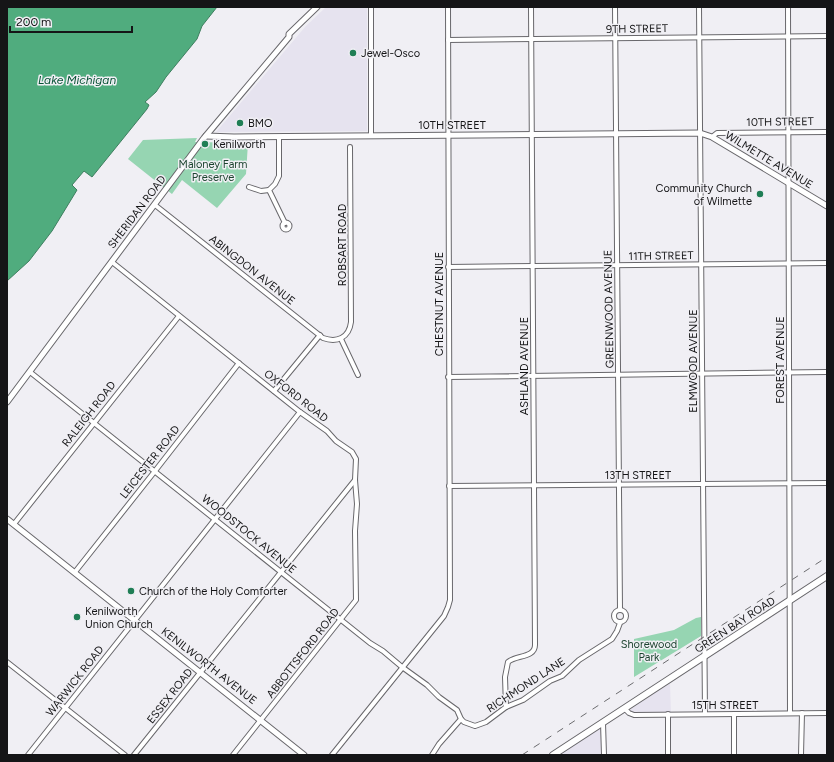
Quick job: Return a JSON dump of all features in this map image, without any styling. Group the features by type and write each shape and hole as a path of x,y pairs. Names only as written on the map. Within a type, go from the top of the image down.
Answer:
{"main road":[{"name":"GREEN BAY ROAD","path":"553,755 790,602 827,576"}],"street":[{"name":"SHERIDAN ROAD","path":"7,402 206,136 288,37 292,36 296,32 296,28 316,7"},
{"path":"371,136 372,7"},
{"name":"CHESTNUT AVENUE","path":"402,667 444,616 450,600 447,136 448,7"},
{"name":"ASHLAND AVENUE","path":"506,708 505,677 508,662 531,654 535,649 531,7"},
{"name":"GREENWOOD AVENUE","path":"615,7 620,610"},
{"name":"ELMWOOD AVENUE","path":"698,7 705,714"},
{"name":"FOREST AVENUE","path":"788,7 790,713"},
{"name":"9TH STREET","path":"448,40 827,36"},
{"name":"10TH STREET","path":"712,137 717,133 827,132"},
{"name":"10TH STREET","path":"206,136 279,137 700,134"},
{"name":"WILMETTE AVENUE","path":"700,134 712,137 827,206"},
{"path":"249,187 260,191 269,190 275,184 279,176 279,137"},
{"name":"ROBSART ROAD","path":"341,339 349,331 351,322 350,147"},
{"path":"269,190 285,223"},
{"name":"ABINGDON AVENUE","path":"155,205 320,335 330,340 341,339"},
{"name":"OXFORD ROAD","path":"112,262 300,412 327,431 336,441 354,454 357,464 355,480 357,504 355,531 356,600"},
{"name":"11TH STREET","path":"448,267 827,263"},
{"name":"RALEIGH ROAD","path":"14,524 179,316"},
{"path":"274,391 320,335"},
{"path":"341,339 358,375"},
{"name":"LEICESTER ROAD","path":"75,572 239,363"},
{"name":"WOODSTOCK AVENUE","path":"30,372 370,643 384,651 402,667 427,685 438,696 457,710 461,719"},
{"path":"448,377 827,372"},
{"name":"WARWICK ROAD","path":"28,755 300,412"},
{"name":"ESSEX ROAD","path":"134,755 355,480"},
{"name":"13TH STREET","path":"449,486 827,482"},
{"name":"KENILWORTH AVENUE","path":"7,519 304,755"},
{"name":"ABBOTTSFORD ROAD","path":"234,755 356,600"},
{"name":"GREENWOOD AVENUE","path":"620,610 625,613 626,617 625,620 620,623 616,621 614,615 616,611 620,610"},
{"name":"RICHMOND LANE","path":"461,719 468,724 478,725 486,722 506,708 523,700 550,681 562,676 587,654 607,642 615,635 620,623"},
{"path":"7,662 125,755"},
{"path":"332,755 402,667"},
{"name":"15TH STREET","path":"624,709 634,715 827,713"},
{"path":"802,713 802,755"},
{"path":"668,714 668,755"},
{"path":"734,714 734,755"},
{"path":"432,755 439,744 461,719"},
{"path":"603,723 604,755"}],"shaded area":[{"path":"326,7 367,7 367,131 216,132 305,27"},
{"path":"670,683 671,713 634,714 628,711"},
{"path":"602,727 602,755 559,755"}],"green space":[{"name":"Maloney Farm Preserve","path":"197,138 195,142 248,143 246,174 217,208 182,180 172,194 128,159 143,140"},
{"name":"Shorewood Park","path":"701,617 701,636 634,677 634,639 674,630 696,618"}],"water":[{"name":"Lake Michigan","path":"7,7 217,7 202,26 197,39 166,77 156,92 145,102 149,105 147,109 92,177 84,171 72,185 77,190 52,231 29,261 7,281"}],"railway":[{"path":"522,755 827,557"}],"place":[{"name":"Jewel-Osco","path":"353,53"},
{"name":"BMO","path":"240,123"},
{"name":"Kenilworth","path":"205,144"},
{"name":"Community Church of Wilmette","path":"760,194"},
{"name":"Church of the Holy Comforter","path":"131,591"},
{"name":"Kenilworth Union Church","path":"77,617"}]}
